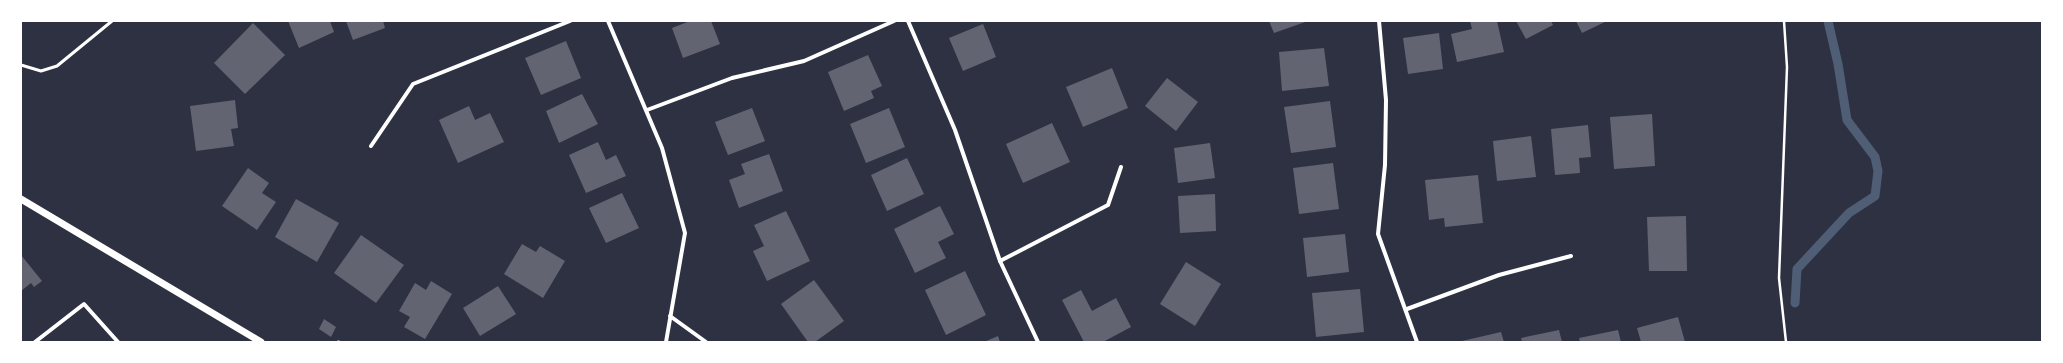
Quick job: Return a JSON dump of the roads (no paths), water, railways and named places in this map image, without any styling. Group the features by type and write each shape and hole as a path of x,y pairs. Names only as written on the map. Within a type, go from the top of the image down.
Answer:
{"street":[{"path":"371,146 413,84 570,21"},
{"path":"608,21 662,148 686,233 666,342"},
{"path":"647,110 732,78 804,61 894,21"},
{"path":"908,21 955,130 1000,260 1038,342"},
{"path":"1379,21 1386,100 1385,165 1378,234 1407,308 1417,342"},
{"path":"1000,260 1108,205 1121,167"},
{"path":"21,199 261,342"},
{"path":"1407,308 1499,275 1571,256"},
{"path":"35,342 84,304 118,342"},
{"path":"670,316 706,342"}],"lane":[{"path":"21,64 42,71 57,66 112,21"}],"waterway":[{"path":"1795,303 1797,269 1849,213 1875,196 1878,171 1875,157 1847,120 1838,64 1828,21"}]}
